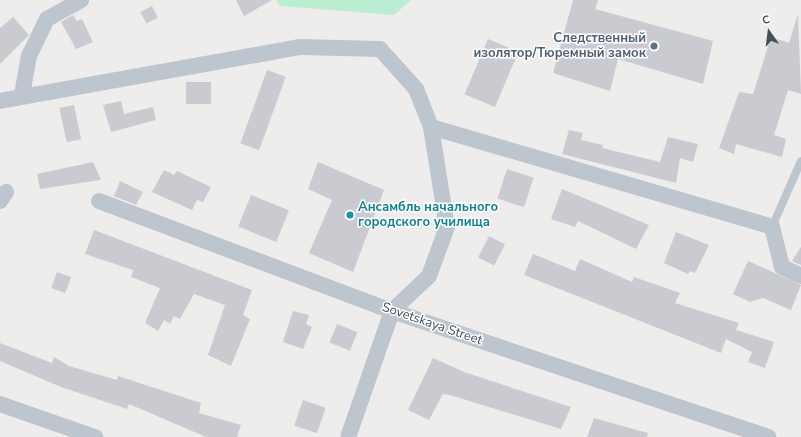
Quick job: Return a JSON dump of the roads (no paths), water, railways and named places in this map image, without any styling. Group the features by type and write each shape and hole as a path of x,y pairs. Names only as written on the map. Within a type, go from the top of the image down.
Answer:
{"street":[{"path":"22,95 29,56 47,19 81,0"},
{"path":"0,101 22,95 300,47 380,50 416,89 431,127 447,227 429,276 392,311 348,437"},
{"path":"431,127 772,227 782,267 801,276"},
{"name":"Sovetskaya Street","path":"99,201 392,311 769,437"},
{"path":"0,404 95,437"}],"lane":[{"path":"772,227 801,160"}],"place":[{"name":"Следственный изолятор/Тюремный замок","path":"654,46"},
{"name":"Ансамбль начального городского училища","path":"350,215"}]}
